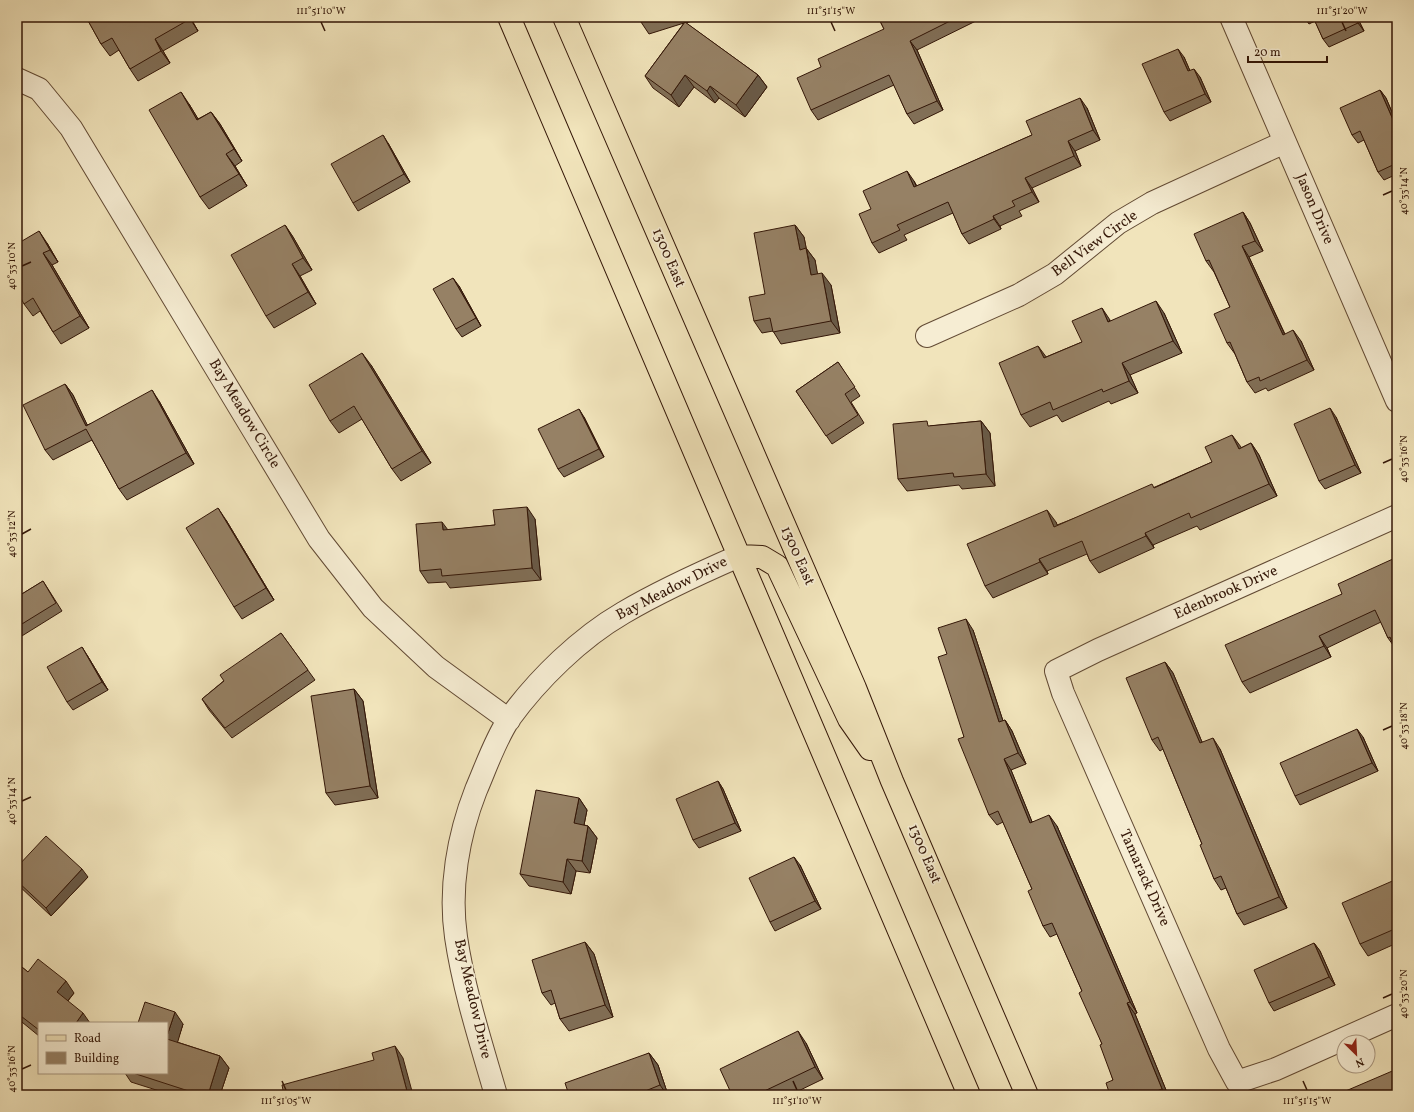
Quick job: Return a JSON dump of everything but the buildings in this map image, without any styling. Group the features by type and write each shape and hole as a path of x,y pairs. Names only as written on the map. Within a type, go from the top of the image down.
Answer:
{"main road":[{"path":"509,17 969,1095"},
{"name":"1300 East","path":"564,17 855,688 892,781 1027,1095"},
{"path":"739,556 762,557 777,566 849,719 892,781"}],"street":[{"name":"Jason Drive","path":"1231,17 1397,401"},
{"name":"Bay Meadow Circle","path":"17,79 39,89 71,128 319,539 373,608 436,667 509,720"},
{"name":"Bell View Circle","path":"927,336 1020,295 1055,274 1118,223 1152,203 1285,142"},
{"name":"Edenbrook Drive","path":"1056,671 1098,650 1397,516"},
{"name":"Bay Meadow Drive","path":"496,1095 467,995 456,936 453,889 459,846 470,804 487,763 509,720 541,679 579,644 622,613 681,582 739,556"},
{"name":"Tamarack Drive","path":"1056,671 1063,693 1219,1049 1237,1082 1276,1069 1397,1015"}]}
